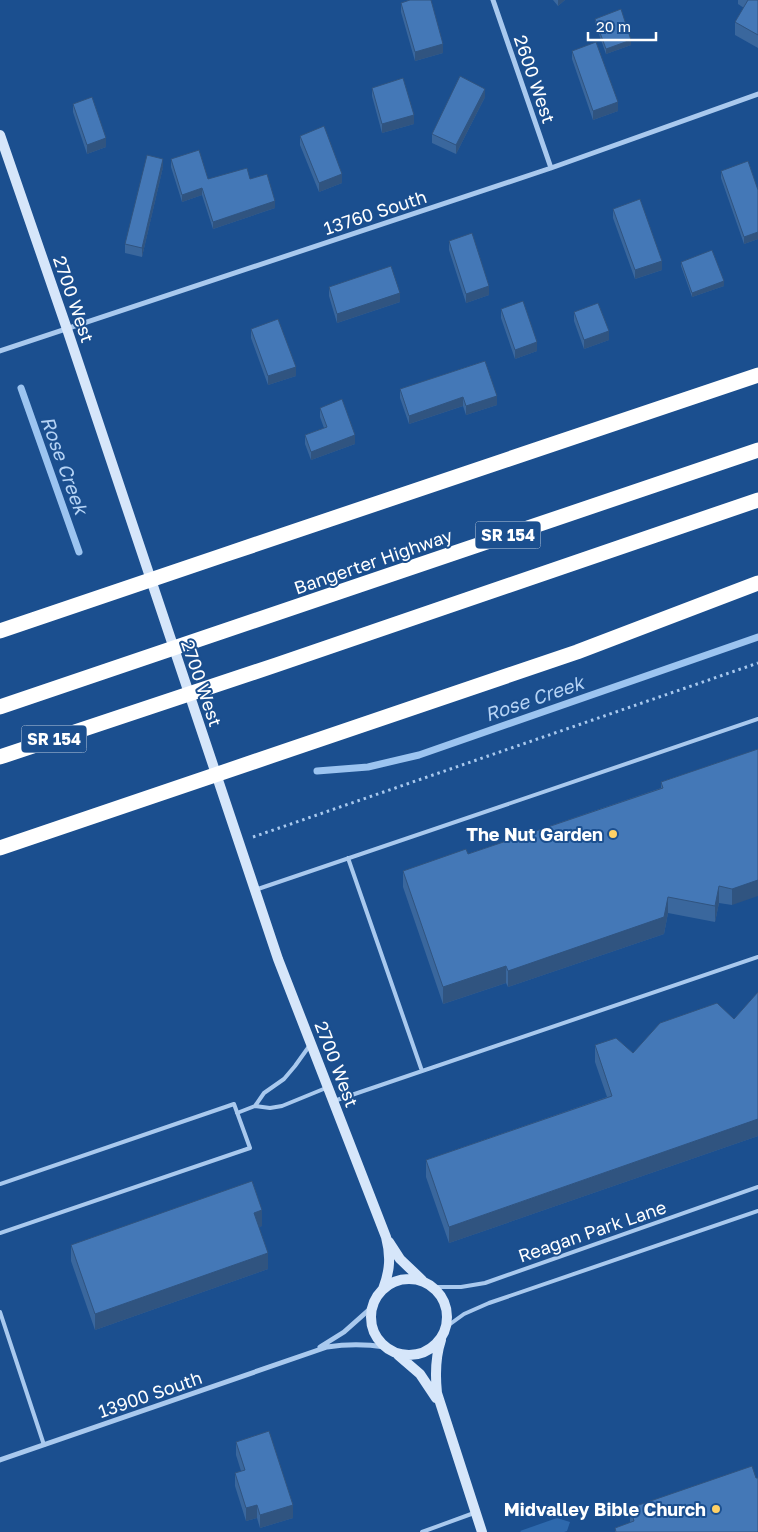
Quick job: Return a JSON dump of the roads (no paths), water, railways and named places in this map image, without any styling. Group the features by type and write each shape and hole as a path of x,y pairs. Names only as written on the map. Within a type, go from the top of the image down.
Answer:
{"highway":[{"path":"0,632 758,375"},
{"name":"Bangerter Highway","path":"0,707 758,450"},
{"name":"SR 154","path":"0,757 758,500"},
{"path":"0,848 576,652 758,583"}],"main road":[{"name":"2700 West","path":"0,135 278,959 386,1237 390,1262 388,1276 383,1289"},
{"name":"2700 West","path":"386,1237 400,1259 424,1282"},
{"path":"442,1410 420,1374 408,1362 389,1350 377,1339 372,1329 371,1308 376,1297 383,1289 402,1279 413,1279 433,1287 445,1305 446,1326 437,1356 435,1375 437,1393 482,1532"},
{"path":"389,1350 404,1355 416,1354 426,1351 442,1337"}],"street":[{"name":"2600 West","path":"493,0 551,168"},
{"name":"13760 South","path":"0,351 551,168 758,94"},
{"name":"13900 South","path":"308,1353 344,1332 371,1308"},
{"name":"13900 South","path":"0,1460 327,1347 346,1344 366,1344 389,1350"}],"lane":[{"path":"255,890 758,719"},
{"path":"348,858 422,1071"},
{"path":"333,1101 758,957"},
{"path":"255,1106 264,1093 284,1078 295,1066 311,1043"},
{"path":"237,1112 255,1106 270,1108 282,1106 328,1087"},
{"path":"0,1184 234,1104 250,1148 0,1233"},
{"name":"Reagan Park Lane","path":"433,1287 461,1288 484,1283 758,1187"},
{"name":"Reagan Park Lane","path":"446,1326 464,1314 489,1303 758,1210"},
{"path":"0,1312 44,1445"},
{"path":"422,1532 476,1512"}],"waterway":[{"name":"Rose Creek","path":"21,388 79,552"},
{"name":"Rose Creek","path":"317,771 368,767 419,755 758,637"}],"place":[{"name":"The Nut Garden","path":"613,834"},
{"name":"Midvalley Bible Church","path":"716,1509"}]}
